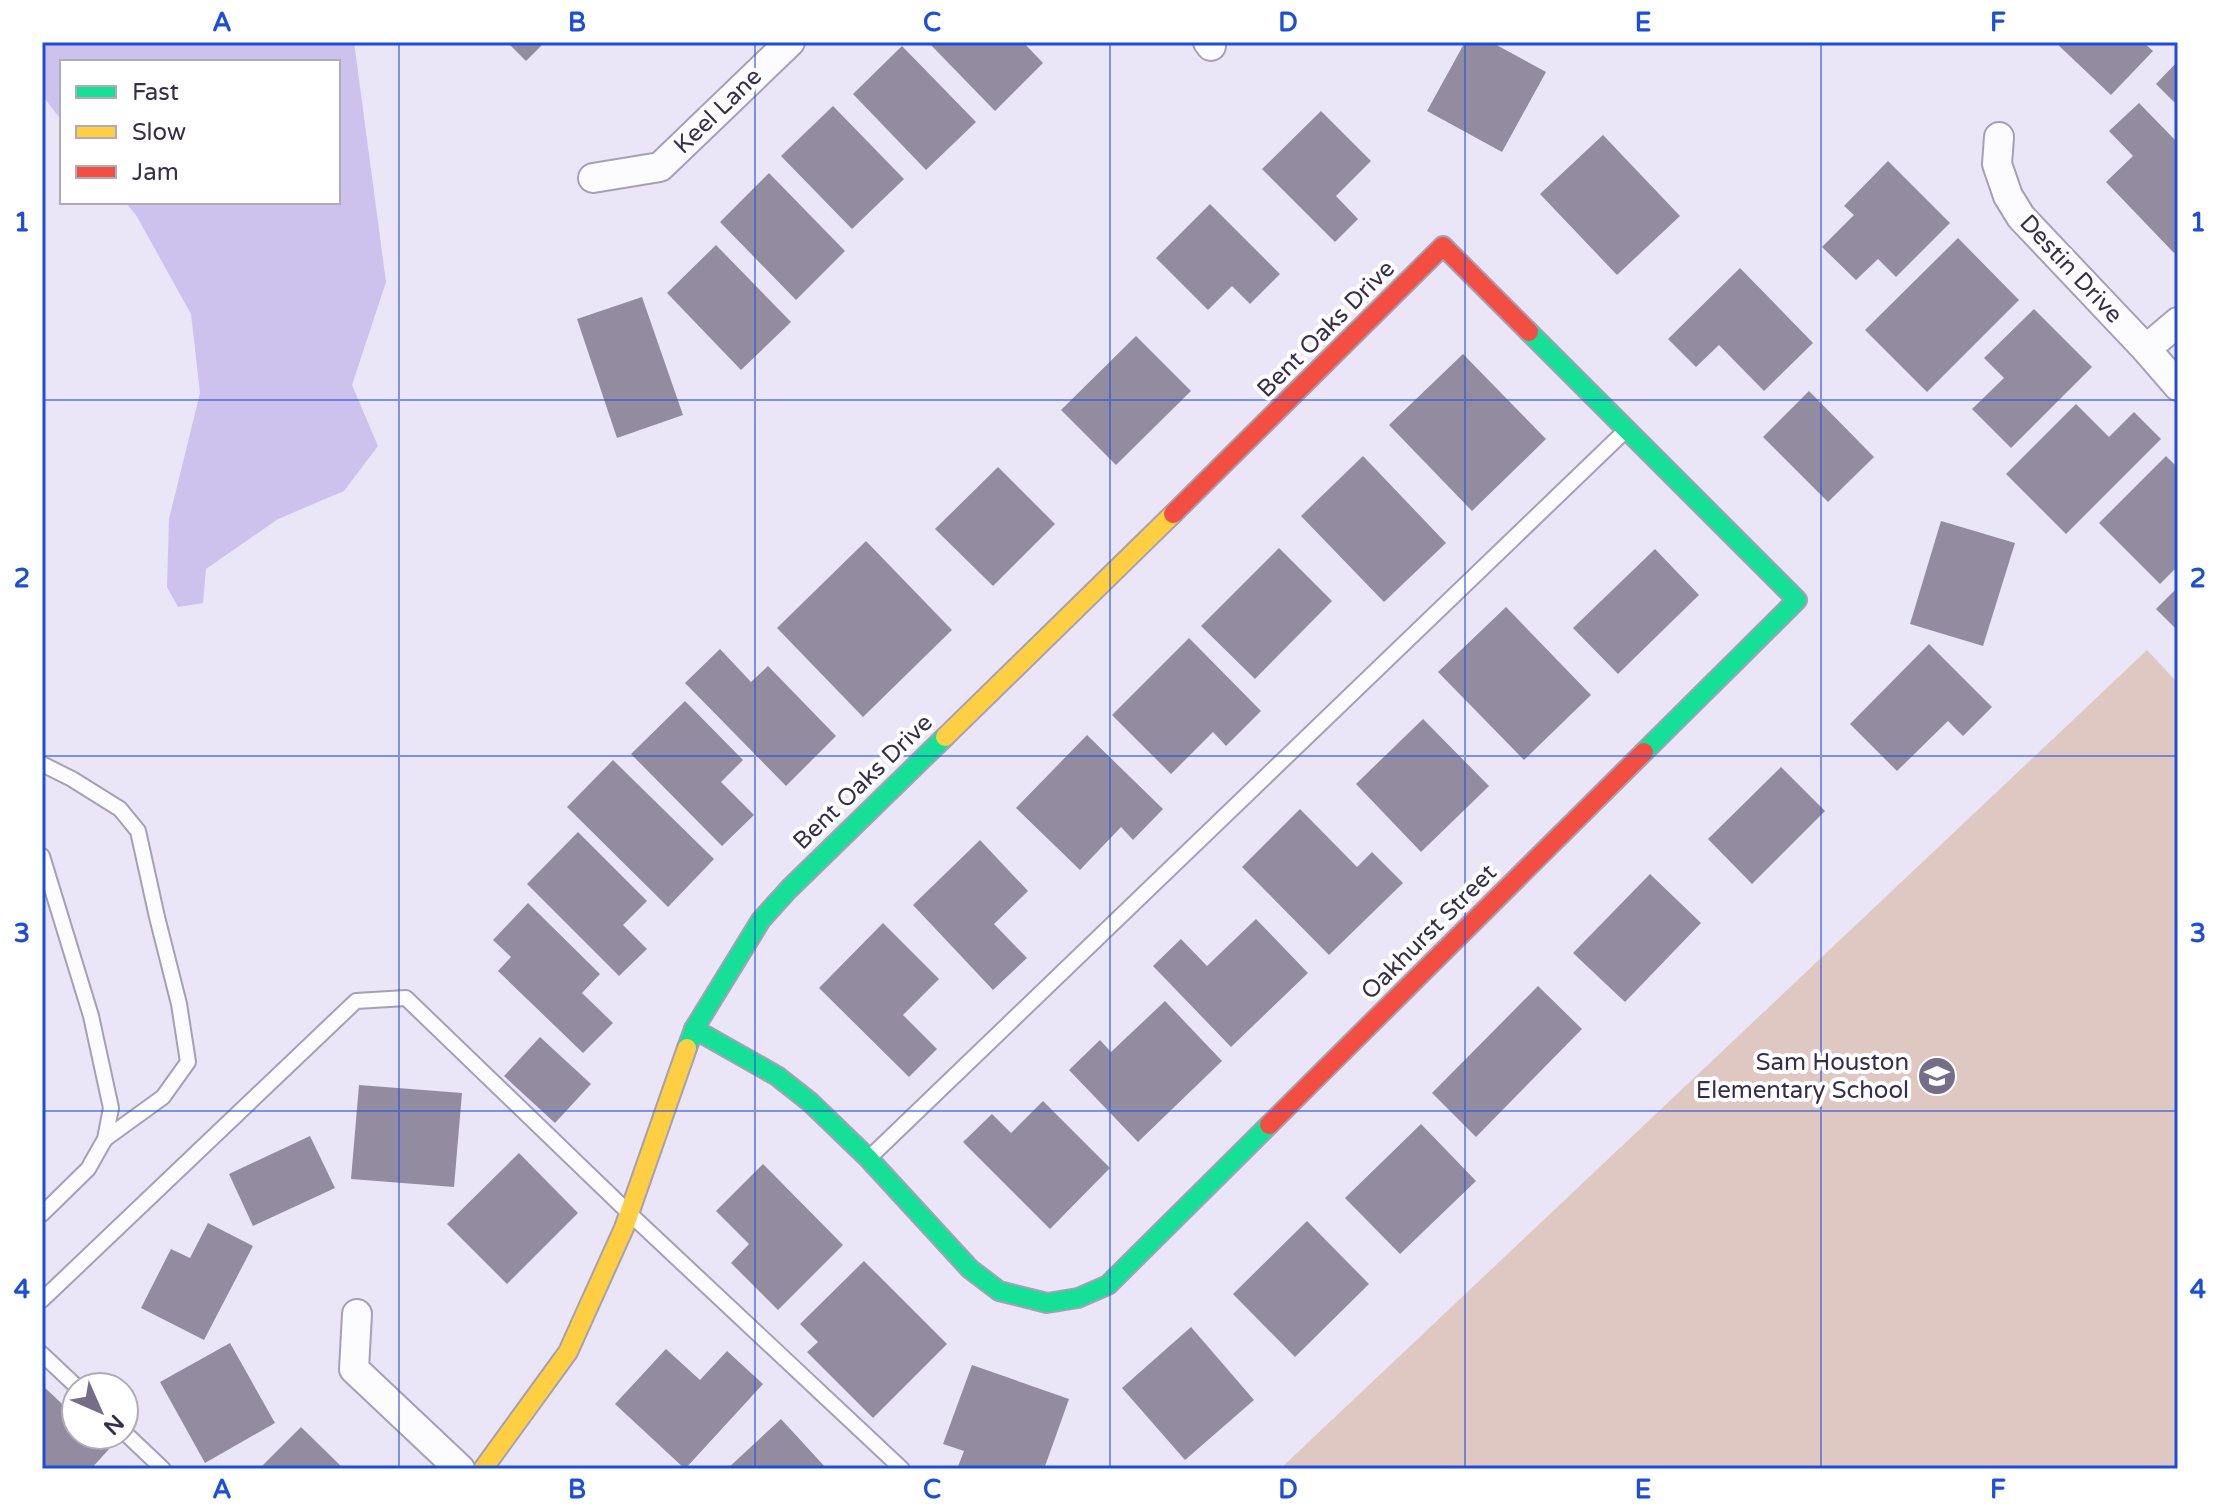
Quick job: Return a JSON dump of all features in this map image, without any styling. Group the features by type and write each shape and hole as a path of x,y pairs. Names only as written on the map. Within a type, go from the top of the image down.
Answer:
{"street":[{"name":"Keel Lane","path":"593,178 660,167 790,42"},
{"name":"Destin Drive","path":"1999,137 1997,164 2008,196 2021,217 2178,386"},
{"name":"Oakhurst Street","path":"694,1029 777,1076 842,1131 970,1269 999,1291 1047,1303 1078,1298 1108,1285 1797,600 1443,246"},
{"name":"Bent Oaks Drive","path":"483,1469 568,1352 629,1213 694,1029 761,920 1443,246"},
{"path":"2146,349 2178,322"},
{"path":"357,1314 354,1369 460,1469"}],"lane":[{"path":"868,1158 1627,430"},
{"path":"42,764 120,809 138,831 179,1004 188,1062 163,1097 105,1139"},
{"path":"42,856 91,1016 111,1108 105,1139 88,1169 42,1214"},
{"path":"42,1300 356,1001 406,998 902,1469"},
{"path":"42,1354 60,1371"},
{"path":"140,1447 163,1469"}],"shaded area":[{"path":"42,42 354,42 386,282 352,385 378,446 344,491 278,519 206,569 203,603 178,607 167,587 169,519 200,393 191,314 136,215 127,204 340,204 340,60 60,60 60,118 42,95"},
{"name":"Sam Houston Elementary School","path":"2147,650 2178,683 2178,1469 1280,1469"}],"building":[{"path":"507,42 545,42 526,61"},
{"path":"928,42 1023,42 1043,63 995,111"},
{"path":"1465,42 1491,42 1546,72 1502,152 1427,111"},
{"path":"2055,42 2143,42 2153,51 2111,95"},
{"path":"902,46 976,122 926,170 853,94"},
{"path":"2178,61 2178,106 2156,84"},
{"path":"2139,103 2178,143 2178,249 2174,253 2106,182 2133,156 2109,131"},
{"path":"833,106 904,179 852,229 781,156"},
{"path":"1321,111 1371,161 1336,196 1358,219 1335,242 1262,169"},
{"path":"1603,135 1680,216 1617,275 1540,194"},
{"path":"1888,161 1950,223 1896,277 1878,259 1856,280 1822,247 1854,215 1844,206"},
{"path":"769,173 845,251 796,300 720,222"},
{"path":"1210,204 1280,274 1250,304 1232,286 1208,310 1156,258"},
{"path":"1958,238 2019,300 1927,392 1865,330"},
{"path":"716,245 791,322 741,370 667,293"},
{"path":"1740,268 1813,343 1764,391 1719,345 1696,367 1668,339"},
{"path":"642,297 683,415 617,438 577,319"},
{"path":"2034,309 2092,367 2011,448 1972,409 2004,378 1984,358"},
{"path":"1136,336 1191,391 1116,465 1061,410"},
{"path":"1463,354 1546,439 1472,511 1389,425"},
{"path":"1809,391 1874,457 1828,502 1763,437"},
{"path":"2076,404 2109,437 2134,412 2161,439 2066,534 2006,474"},
{"path":"1363,456 1446,543 1384,602 1301,516"},
{"path":"2166,456 2178,468 2178,566 2160,584 2099,523"},
{"path":"998,467 1055,524 993,586 935,529"},
{"path":"1941,521 2015,543 1983,646 1910,624"},
{"path":"866,541 952,630 863,717 777,628"},
{"path":"1279,548 1332,601 1255,679 1201,626"},
{"path":"1655,549 1699,595 1618,674 1573,628"},
{"path":"2178,587 2178,631 2156,609"},
{"path":"1506,607 1591,695 1524,760 1438,672"},
{"path":"1189,638 1261,711 1226,746 1213,732 1171,774 1112,715"},
{"path":"1929,644 1992,707 1963,736 1948,721 1897,771 1850,724"},
{"path":"720,649 751,682 768,666 836,736 786,786 685,683"},
{"path":"685,701 743,760 721,782 754,815 722,846 631,754"},
{"path":"1423,719 1489,786 1421,852 1356,784"},
{"path":"1087,735 1163,809 1133,840 1121,827 1080,870 1016,808"},
{"path":"613,760 714,859 668,907 567,807"},
{"path":"1781,767 1825,811 1752,884 1708,839"},
{"path":"1300,809 1357,867 1372,852 1403,883 1329,955 1242,867"},
{"path":"578,832 647,901 623,925 647,949 619,976 527,884"},
{"path":"980,840 1028,891 994,924 1027,958 993,990 913,905"},
{"path":"1650,874 1701,923 1625,1002 1573,953"},
{"path":"528,903 600,974 582,993 613,1023 583,1053 498,971 511,957 493,940"},
{"path":"1256,919 1308,973 1231,1047 1153,966 1181,939 1207,966"},
{"path":"883,923 939,979 903,1015 937,1049 909,1077 819,988"},
{"path":"1538,986 1582,1029 1476,1137 1432,1093"},
{"path":"1165,1001 1222,1061 1138,1142 1069,1070 1100,1040 1111,1052"},
{"path":"540,1037 591,1084 555,1123 504,1076"},
{"path":"359,1085 462,1093 454,1187 351,1179"},
{"path":"1043,1101 1110,1168 1050,1229 963,1142 992,1114 1011,1133"},
{"path":"1421,1124 1476,1181 1400,1254 1345,1198"},
{"path":"310,1136 335,1188 253,1226 229,1174"},
{"path":"519,1153 578,1213 507,1284 447,1224"},
{"path":"763,1164 843,1245 778,1310 731,1263 749,1244 716,1211"},
{"path":"1307,1221 1369,1284 1295,1357 1233,1294"},
{"path":"208,1223 253,1246 204,1340 141,1308 171,1249 190,1258"},
{"path":"864,1261 947,1344 873,1418 807,1352 818,1342 800,1324"},
{"path":"1191,1327 1254,1400 1185,1460 1122,1388"},
{"path":"230,1343 275,1423 205,1463 160,1382"},
{"path":"666,1349 700,1380 727,1351 763,1384 685,1469 615,1404"},
{"path":"972,1365 1069,1399 1044,1469 957,1469 964,1451 943,1444"},
{"path":"42,1385 60,1402 60,1451 107,1451 91,1469 42,1469"},
{"path":"781,1419 827,1469 727,1469"},
{"path":"301,1427 344,1469 259,1469"}],"traffic: fast":[{"path":"1529,332 1797,600 1644,752"},
{"path":"687,1048 694,1029 761,920 945,737"},
{"path":"694,1029 777,1076 810,1102 868,1158 970,1269 999,1291 1047,1303 1078,1298 1108,1285 1269,1125"}],"traffic: slow":[{"path":"945,737 1173,514"},
{"path":"483,1469 568,1352 624,1228 687,1048"}],"traffic: jam":[{"path":"1173,514 1443,246 1529,332"},
{"path":"1269,1125 1644,752"}],"place":[{"name":"Sam Houston Elementary School","path":"1937,1076"}]}
